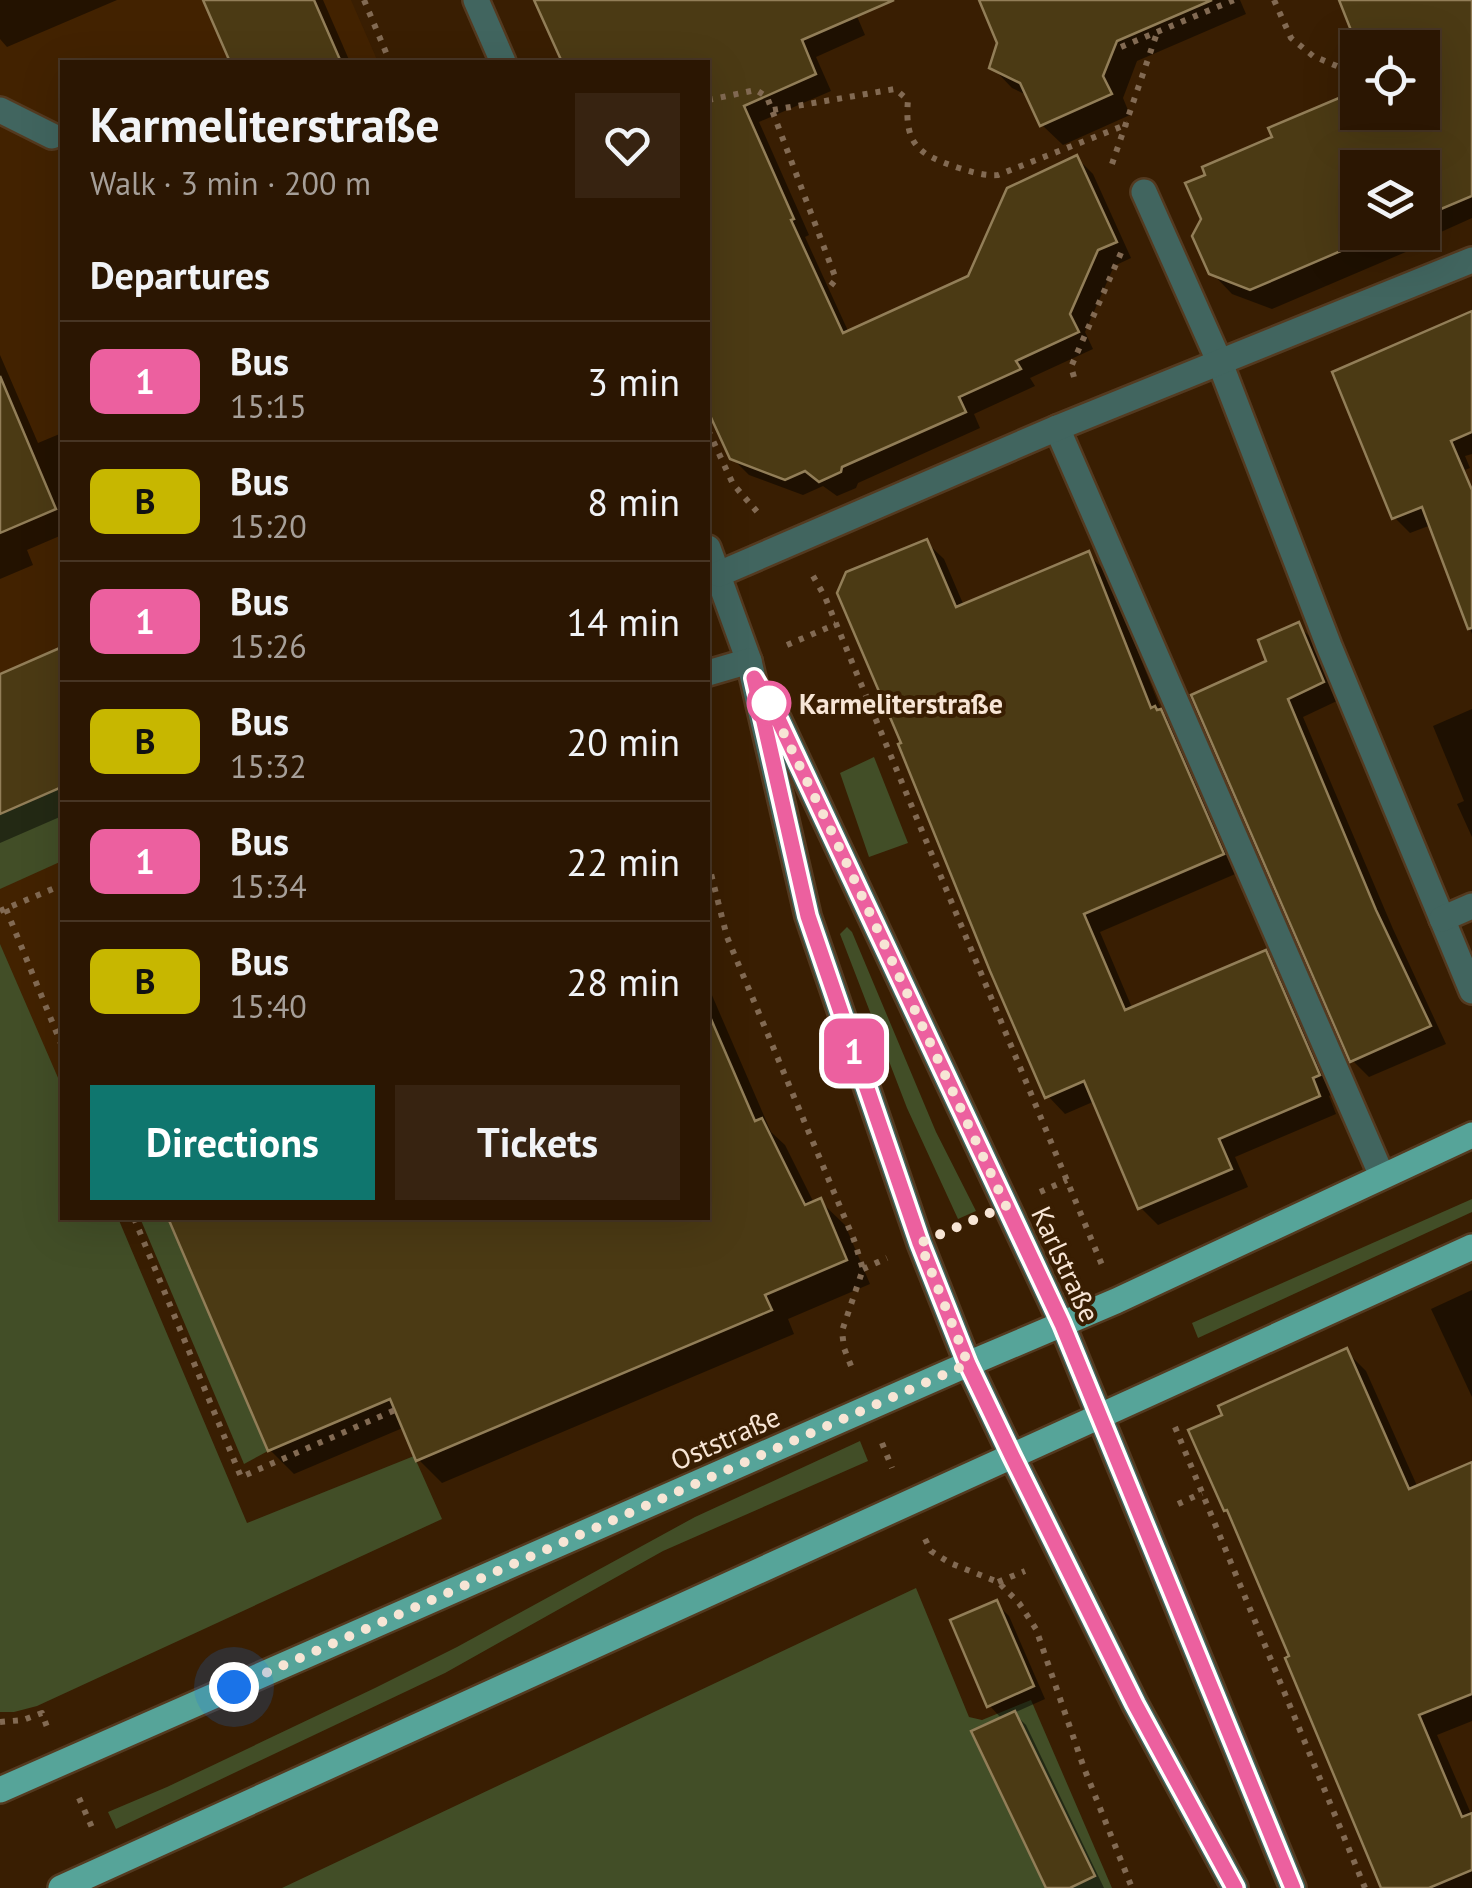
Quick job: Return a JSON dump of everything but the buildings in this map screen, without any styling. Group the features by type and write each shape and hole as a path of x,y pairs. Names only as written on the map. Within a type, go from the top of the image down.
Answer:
{"main road":[{"name":"Oststraße","path":"0,1790 1116,1301 1472,1136"},
{"path":"60,1888 1472,1247"}],"street":[{"path":"476,0 502,60"},
{"path":"0,110 52,136"},
{"path":"1144,192 1220,363 1329,646 1472,991"},
{"path":"718,574 1057,428 1472,260"},
{"path":"1057,428 1382,1176"},
{"name":"Karlstraße","path":"710,553 752,670 808,916 920,1243 968,1364 1012,1456 1135,1704 1234,1888"},
{"path":"710,673 752,670"},
{"name":"Karlstraße","path":"752,670 1062,1324 1293,1888"},
{"path":"1442,919 1472,906"}],"path":[{"path":"364,0 389,60"},
{"path":"1121,48 1234,0"},
{"path":"1274,0 1291,38 1313,56 1340,67"},
{"path":"773,110 895,89 908,100 908,132 919,151 933,160 986,176 998,175 1128,124"},
{"path":"710,100 756,90 767,97 836,279 830,288"},
{"path":"710,434 733,484 788,544 825,596 1116,1301"},
{"path":"752,670 836,624"},
{"path":"60,886 3,910 60,1041"},
{"path":"1006,1206 1067,1180"},
{"path":"135,1220 241,1477 395,1410"},
{"path":"863,1270 920,1243"},
{"path":"1158,1388 1365,1888"}],"shaded area":[{"path":"0,0 351,0 377,60 60,60 60,1082 0,1109"}],"green space":[{"path":"874,757 908,843 869,857 840,773"},
{"path":"60,788 60,862 0,889 0,814"},
{"path":"847,927 936,1132 976,1211 958,1219 907,1108 840,934"},
{"path":"0,944 60,1082 60,1220 119,1220 247,1523 414,1456 442,1519 37,1706 0,1712"},
{"path":"1472,1199 1472,1212 1198,1338 1192,1323"},
{"path":"141,1220 169,1220 268,1451 244,1464"},
{"path":"860,1441 868,1461 663,1551 445,1673 116,1829 108,1812 375,1688 695,1517"},
{"path":"916,1588 969,1717 982,1720 1031,1700 1112,1888 282,1888"}],"bus line":[{"name":"1","path":"1235,1888 1135,1704 968,1364 920,1243 808,916 754,678 779,721 1062,1324 1293,1888"}],"place":[{"name":"Karmeliterstraße","path":"769,703"}],"route":[{"path":"234,1687 968,1364 920,1243 1006,1206 769,703"}]}
